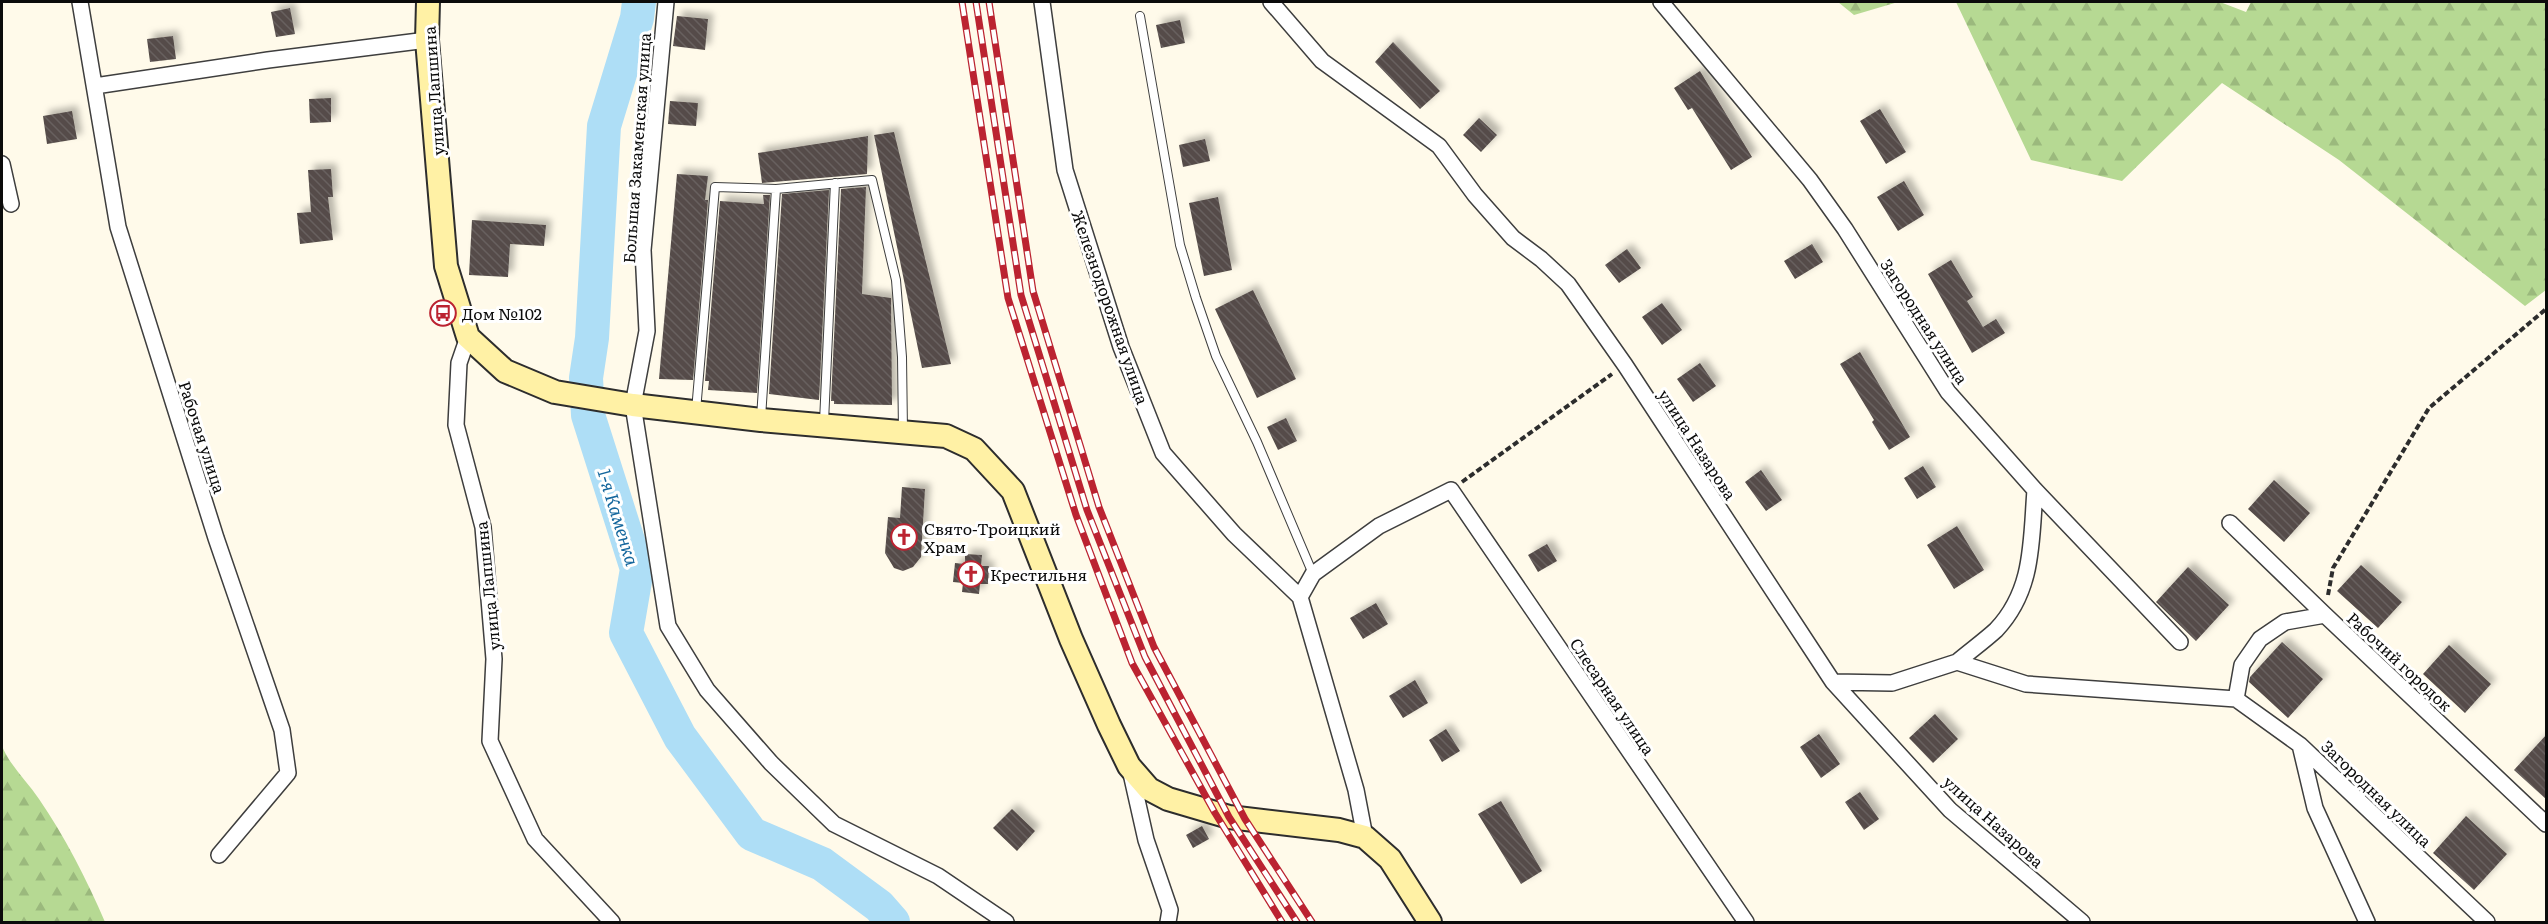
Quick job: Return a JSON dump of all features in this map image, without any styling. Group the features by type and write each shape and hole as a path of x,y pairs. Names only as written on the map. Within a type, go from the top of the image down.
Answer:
{"street":[{"name":"Рабочая улица","path":"80,2 118,227 216,538 282,730 288,773 219,855"},
{"name":"улица Лапшина","path":"428,2 428,40 446,266 468,337 459,363 456,425 483,526 495,659 489,741 535,839 612,922"},
{"name":"Большая Закаменская улица","path":"666,2 643,250 647,331 633,405 668,626 706,690 771,763 834,824 938,876 1006,922"},
{"name":"Железнодорожная улица","path":"1042,2 1065,170 1121,347 1163,453 1233,534 1300,597"},
{"name":"улица Назарова","path":"1271,2 1322,61 1439,146 1475,195 1513,238 1568,284 1625,365 1833,682 1950,810 2082,922"},
{"name":"Загородная улица","path":"1660,2 1810,180 1845,229 1948,392 2035,490 2180,642"},
{"path":"95,86 268,60 428,40"},
{"path":"2,164 11,204"},
{"path":"468,337 506,371 555,392 633,405 761,420 946,436 974,448 1013,491 1071,639 1129,766 1146,840 1170,910 1168,922"},
{"path":"1365,837 1356,790 1300,597 1313,574 1379,526 1451,490"},
{"name":"Слесарная улица","path":"1451,490 1746,922"},
{"path":"1833,682 1892,683 1957,662 1997,629 2015,604 2029,572 2035,490"},
{"name":"Рабочий городок","path":"2230,523 2547,824"},
{"path":"1957,662 2026,684 2236,699 2242,665 2259,639 2285,621 2325,615"},
{"name":"Загородная улица","path":"2236,699 2300,745 2487,922"},
{"path":"2300,745 2315,808 2367,922"},
{"path":"1129,766 1149,789 1167,799 1229,817 1339,830 1365,837 1390,859 1430,922"}],"lane":[{"path":"1140,16 1179,245 1216,356 1257,442 1313,574"},
{"path":"696,411 715,187 776,189 872,180 896,280 902,357 903,433"},
{"path":"824,426 835,183"},
{"path":"761,420 776,189"}],"path":[{"path":"2325,615 2333,568 2429,408 2547,309"},
{"path":"1451,490 1625,365"}],"green space":[{"path":"1838,2 1898,2 1854,15"},
{"path":"1956,2 2220,2 2246,12 2251,2 2546,2 2546,290 2525,306 2339,160 2222,83 2122,181 2031,160"},
{"path":"2,746 9,760 58,828 105,922 2,922"}],"building":[{"path":"290,8 295,34 276,37 271,12"},
{"path":"677,16 708,19 705,50 673,46"},
{"path":"1180,20 1185,43 1161,48 1156,25"},
{"path":"173,36 176,59 150,62 147,39"},
{"path":"1393,42 1440,91 1420,109 1375,62"},
{"path":"1700,71 1752,157 1731,170 1692,108 1688,110 1674,88"},
{"path":"331,98 331,122 310,123 309,99"},
{"path":"670,101 698,103 696,126 668,124"},
{"path":"1880,109 1906,152 1886,164 1860,121"},
{"path":"72,111 77,139 47,144 43,116"},
{"path":"1479,118 1497,135 1481,152 1463,135"},
{"path":"894,132 951,364 922,368 874,135"},
{"path":"868,136 867,174 762,183 758,153"},
{"path":"1205,139 1210,161 1183,167 1179,145"},
{"path":"331,169 333,197 328,197 333,240 300,244 297,213 311,212 308,170"},
{"path":"677,174 708,176 693,380 659,379"},
{"path":"1904,181 1924,215 1898,231 1877,197"},
{"path":"866,187 862,294 891,298 892,405 834,404 834,401 831,401 841,189"},
{"path":"829,190 819,400 769,394 782,194"},
{"path":"763,195 770,195 757,393 708,390 709,381 705,381 720,201 764,204"},
{"path":"1218,197 1232,270 1204,276 1189,203"},
{"path":"472,220 546,225 544,246 510,244 508,277 469,275"},
{"path":"1812,244 1823,262 1795,279 1784,261"},
{"path":"1627,249 1641,268 1619,283 1605,265"},
{"path":"1951,260 1973,297 1967,301 1983,327 1996,319 2005,333 1972,353 1928,274"},
{"path":"1253,290 1296,379 1257,398 1215,309"},
{"path":"1662,303 1682,330 1662,345 1642,317"},
{"path":"1860,352 1910,437 1889,450 1872,422 1874,420 1840,364"},
{"path":"1700,363 1716,386 1693,402 1677,379"},
{"path":"1286,418 1297,441 1278,450 1267,427"},
{"path":"1923,466 1936,487 1917,499 1904,478"},
{"path":"1761,470 1782,500 1766,511 1745,482"},
{"path":"2274,480 2310,513 2284,542 2248,509"},
{"name":"Свято-Троицкий Храм","path":"902,487 925,489 921,557 913,567 903,571 894,568 885,553 888,517 900,518"},
{"path":"1957,526 1984,570 1954,589 1927,545"},
{"path":"1547,544 1557,561 1538,572 1528,555"},
{"name":"Крестильня","path":"965,554 982,555 981,566 989,566 988,584 980,584 979,594 962,592 963,583 953,582 955,563 965,564"},
{"path":"2361,565 2402,602 2378,628 2337,591"},
{"path":"2188,567 2229,605 2196,641 2156,602"},
{"path":"1376,603 1388,624 1363,639 1350,618"},
{"path":"2282,642 2323,679 2288,718 2249,682 2250,677"},
{"path":"2449,645 2491,684 2465,713 2423,674"},
{"path":"1415,680 1428,703 1403,718 1389,696"},
{"path":"1935,714 1958,739 1933,763 1909,738"},
{"path":"1446,729 1460,751 1442,762 1429,740"},
{"path":"1819,734 1840,764 1821,778 1800,747"},
{"path":"2547,734 2547,800 2514,770"},
{"path":"1860,792 1879,819 1864,830 1845,802"},
{"path":"1501,801 1542,871 1521,884 1478,814"},
{"path":"1012,809 1035,831 1017,851 993,828"},
{"path":"2466,816 2507,854 2474,890 2433,853"},
{"path":"1202,826 1209,839 1193,848 1186,835"}],"waterway":[{"name":"1-я Каменка","path":"639,2 637,18 604,126 592,338 586,378 588,415 637,569 626,633 680,737 752,834 822,864 879,906 893,922"}],"railway":[{"path":"962,2 1008,298 1076,515 1132,663 1215,813 1282,922"},
{"path":"976,2 1021,295 1087,510 1145,657 1229,817 1297,922"},
{"path":"989,2 1033,291 1099,507 1154,647 1245,819 1312,922"}],"place":[{"name":"Дом №102","path":"443,313"},
{"name":"Свято-Троицкий Храм","path":"904,537"},
{"name":"Крестильня","path":"971,574"}]}
